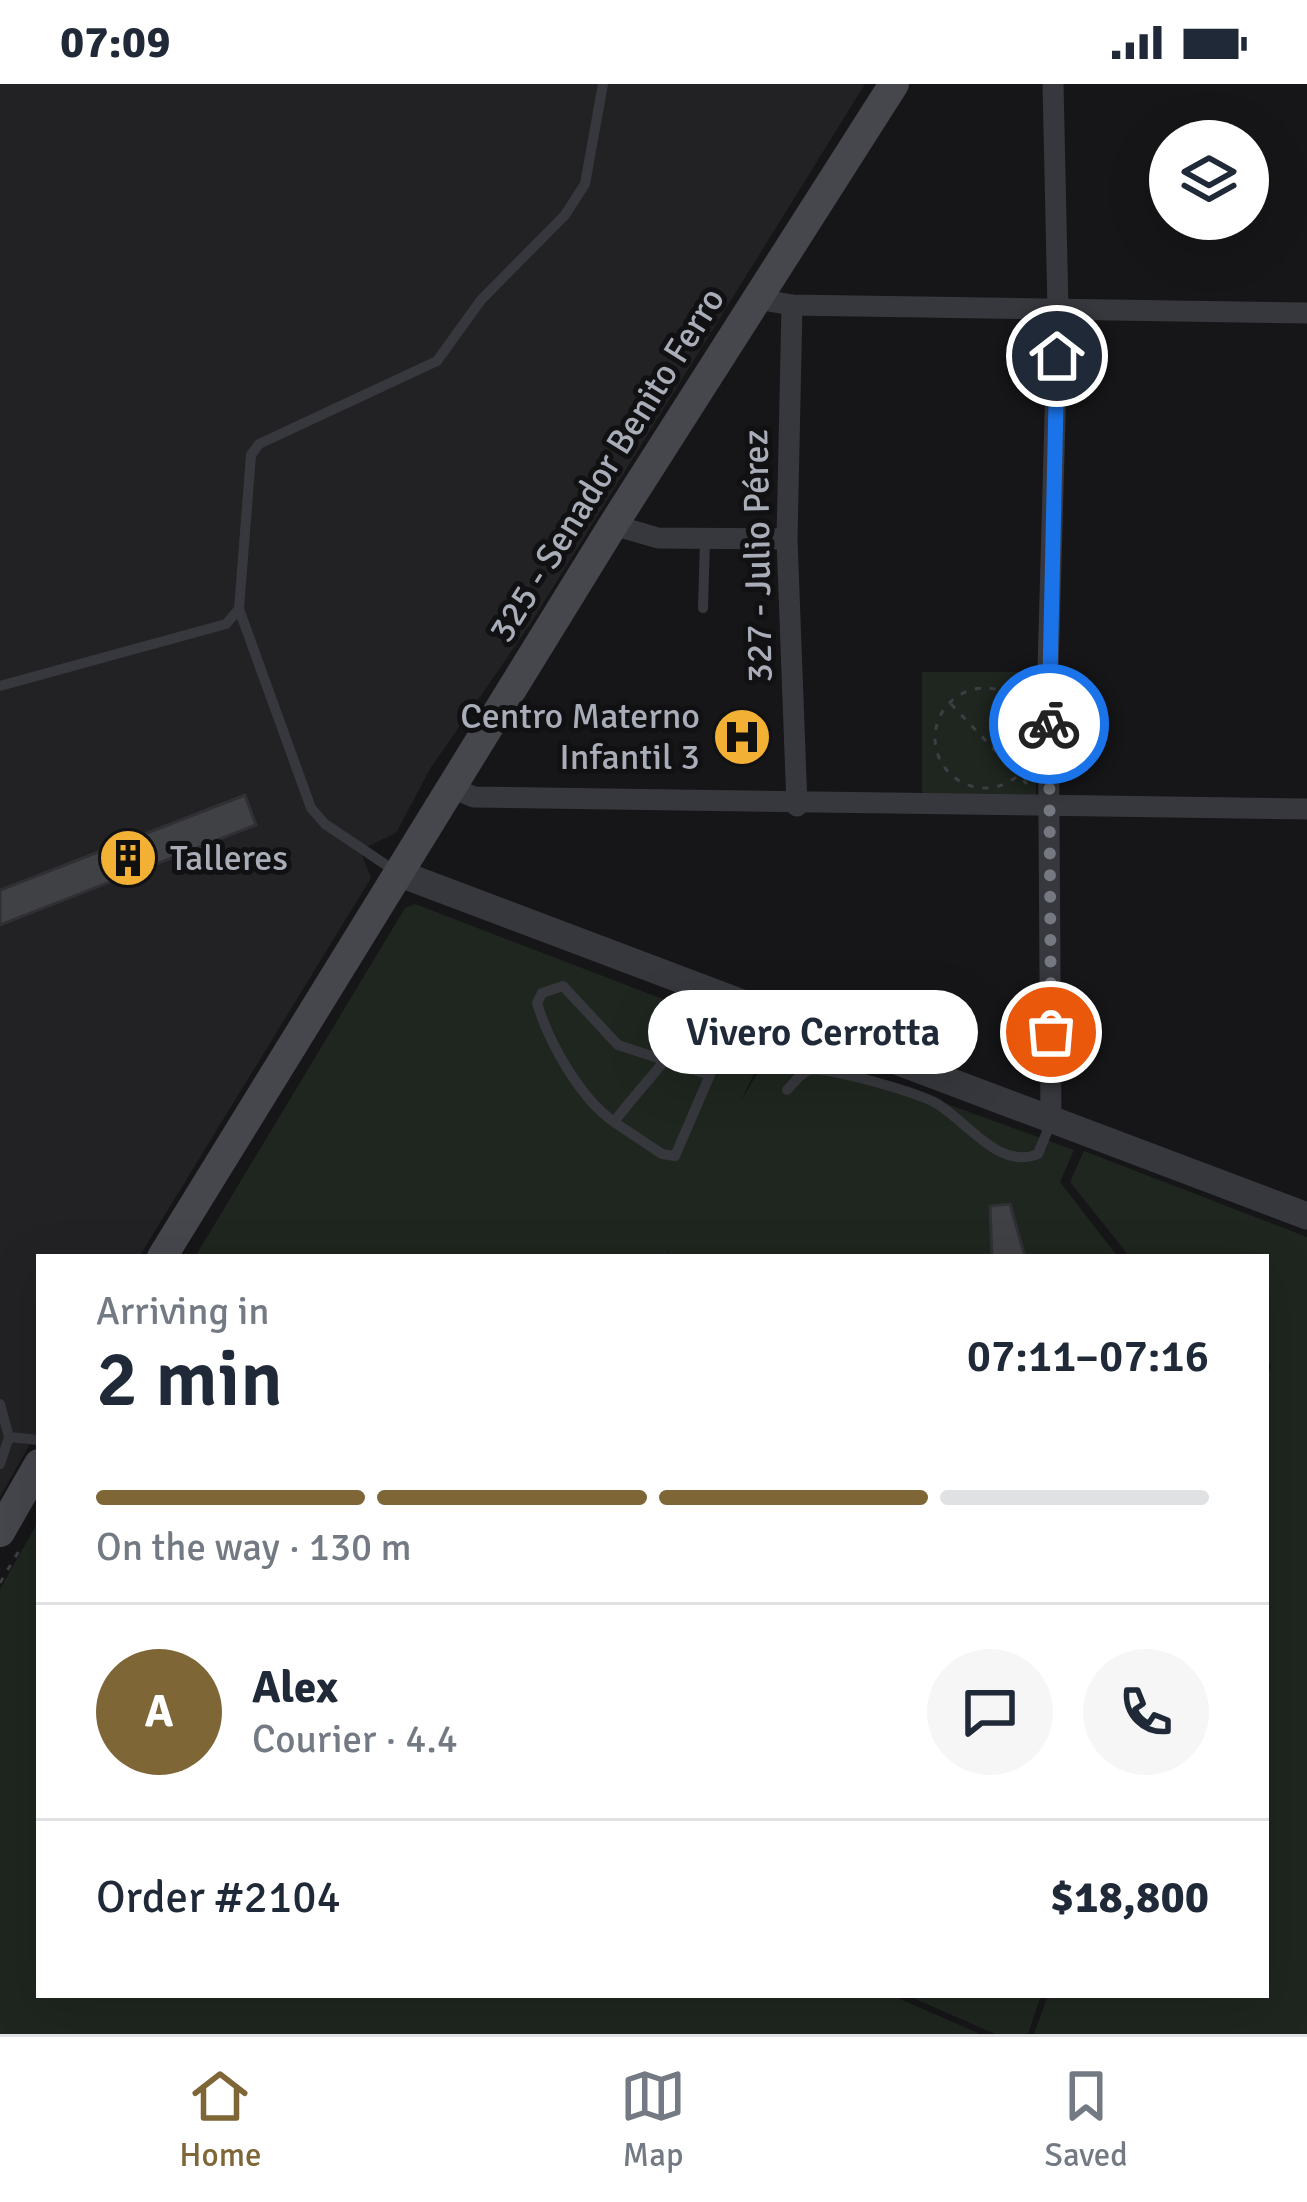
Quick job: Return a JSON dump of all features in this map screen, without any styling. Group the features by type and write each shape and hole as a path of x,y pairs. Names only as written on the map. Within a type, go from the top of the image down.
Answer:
{"main road":[{"name":"325 - Senador Benito Ferro","path":"163,1254 613,525 894,84"},
{"path":"15,1532 36,1472"}],"street":[{"path":"1051,1122 1048,670 1058,310 1053,84"},
{"path":"758,299 792,304 1307,313"},
{"name":"327 - Julio Pérez","path":"792,304 788,538 797,806"},
{"path":"613,525 639,535 705,540 788,538"},
{"path":"452,788 475,797 797,806 1307,809"},
{"path":"398,873 1307,1216"}],"lane":[{"path":"398,873 342,837 311,808 238,608 250,455 259,444 437,361 482,300 565,215 585,184 603,84"},
{"path":"703,608 705,540"},
{"path":"0,686 209,632 238,608"},
{"path":"563,986 618,1046 664,1056 710,1075 680,1151 662,1154 614,1122 590,1101 544,1022 537,1003 542,993 563,986"},
{"path":"614,1122 698,1018 708,993"},
{"path":"787,1090 801,1075 819,1069 907,1093 942,1107 998,1151 1027,1159 1038,1154 1051,1122"},
{"path":"0,1404 10,1437 0,1465"},
{"path":"10,1437 36,1440"}],"path":[{"path":"981,688 999,690 1022,704 1035,736 1029,762 1018,775 984,788 959,780 946,768 935,735 950,703 981,688"},
{"path":"950,703 1018,775"},
{"path":"0,1583 15,1532"}],"shaded area":[{"path":"0,84 865,84 529,626 430,769 396,833 360,850 371,878 141,1254 36,1254 36,1433 0,1497"},
{"path":"922,672 1036,672 1036,799 922,799"},
{"path":"415,904 770,1040 741,1101 776,1042 1074,1150 1060,1182 1116,1254 197,1254 405,908"},
{"path":"1084,1151 1307,1237 1307,2034 1034,2034 1047,1998 1269,1998 1269,1254 1128,1254 1070,1182"},
{"path":"36,1525 36,1998 898,1998 980,2034 0,2034 0,1589"},
{"path":"913,1998 1040,1998 1028,2034 995,2034"}],"building":[{"name":"Talleres","path":"245,795 256,825 0,925 0,890"},
{"path":"1010,1204 1024,1254 992,1254 990,1206"}],"way so far":[{"path":"1049,724 1051,1032"}],"place":[{"name":"Centro Materno Infantil 3","path":"742,737"},
{"name":"Talleres","path":"128,858"},
{"name":"Vivero Cerrotta","path":"1051,1032"}],"route":[{"path":"1049,724 1057,356"}]}
